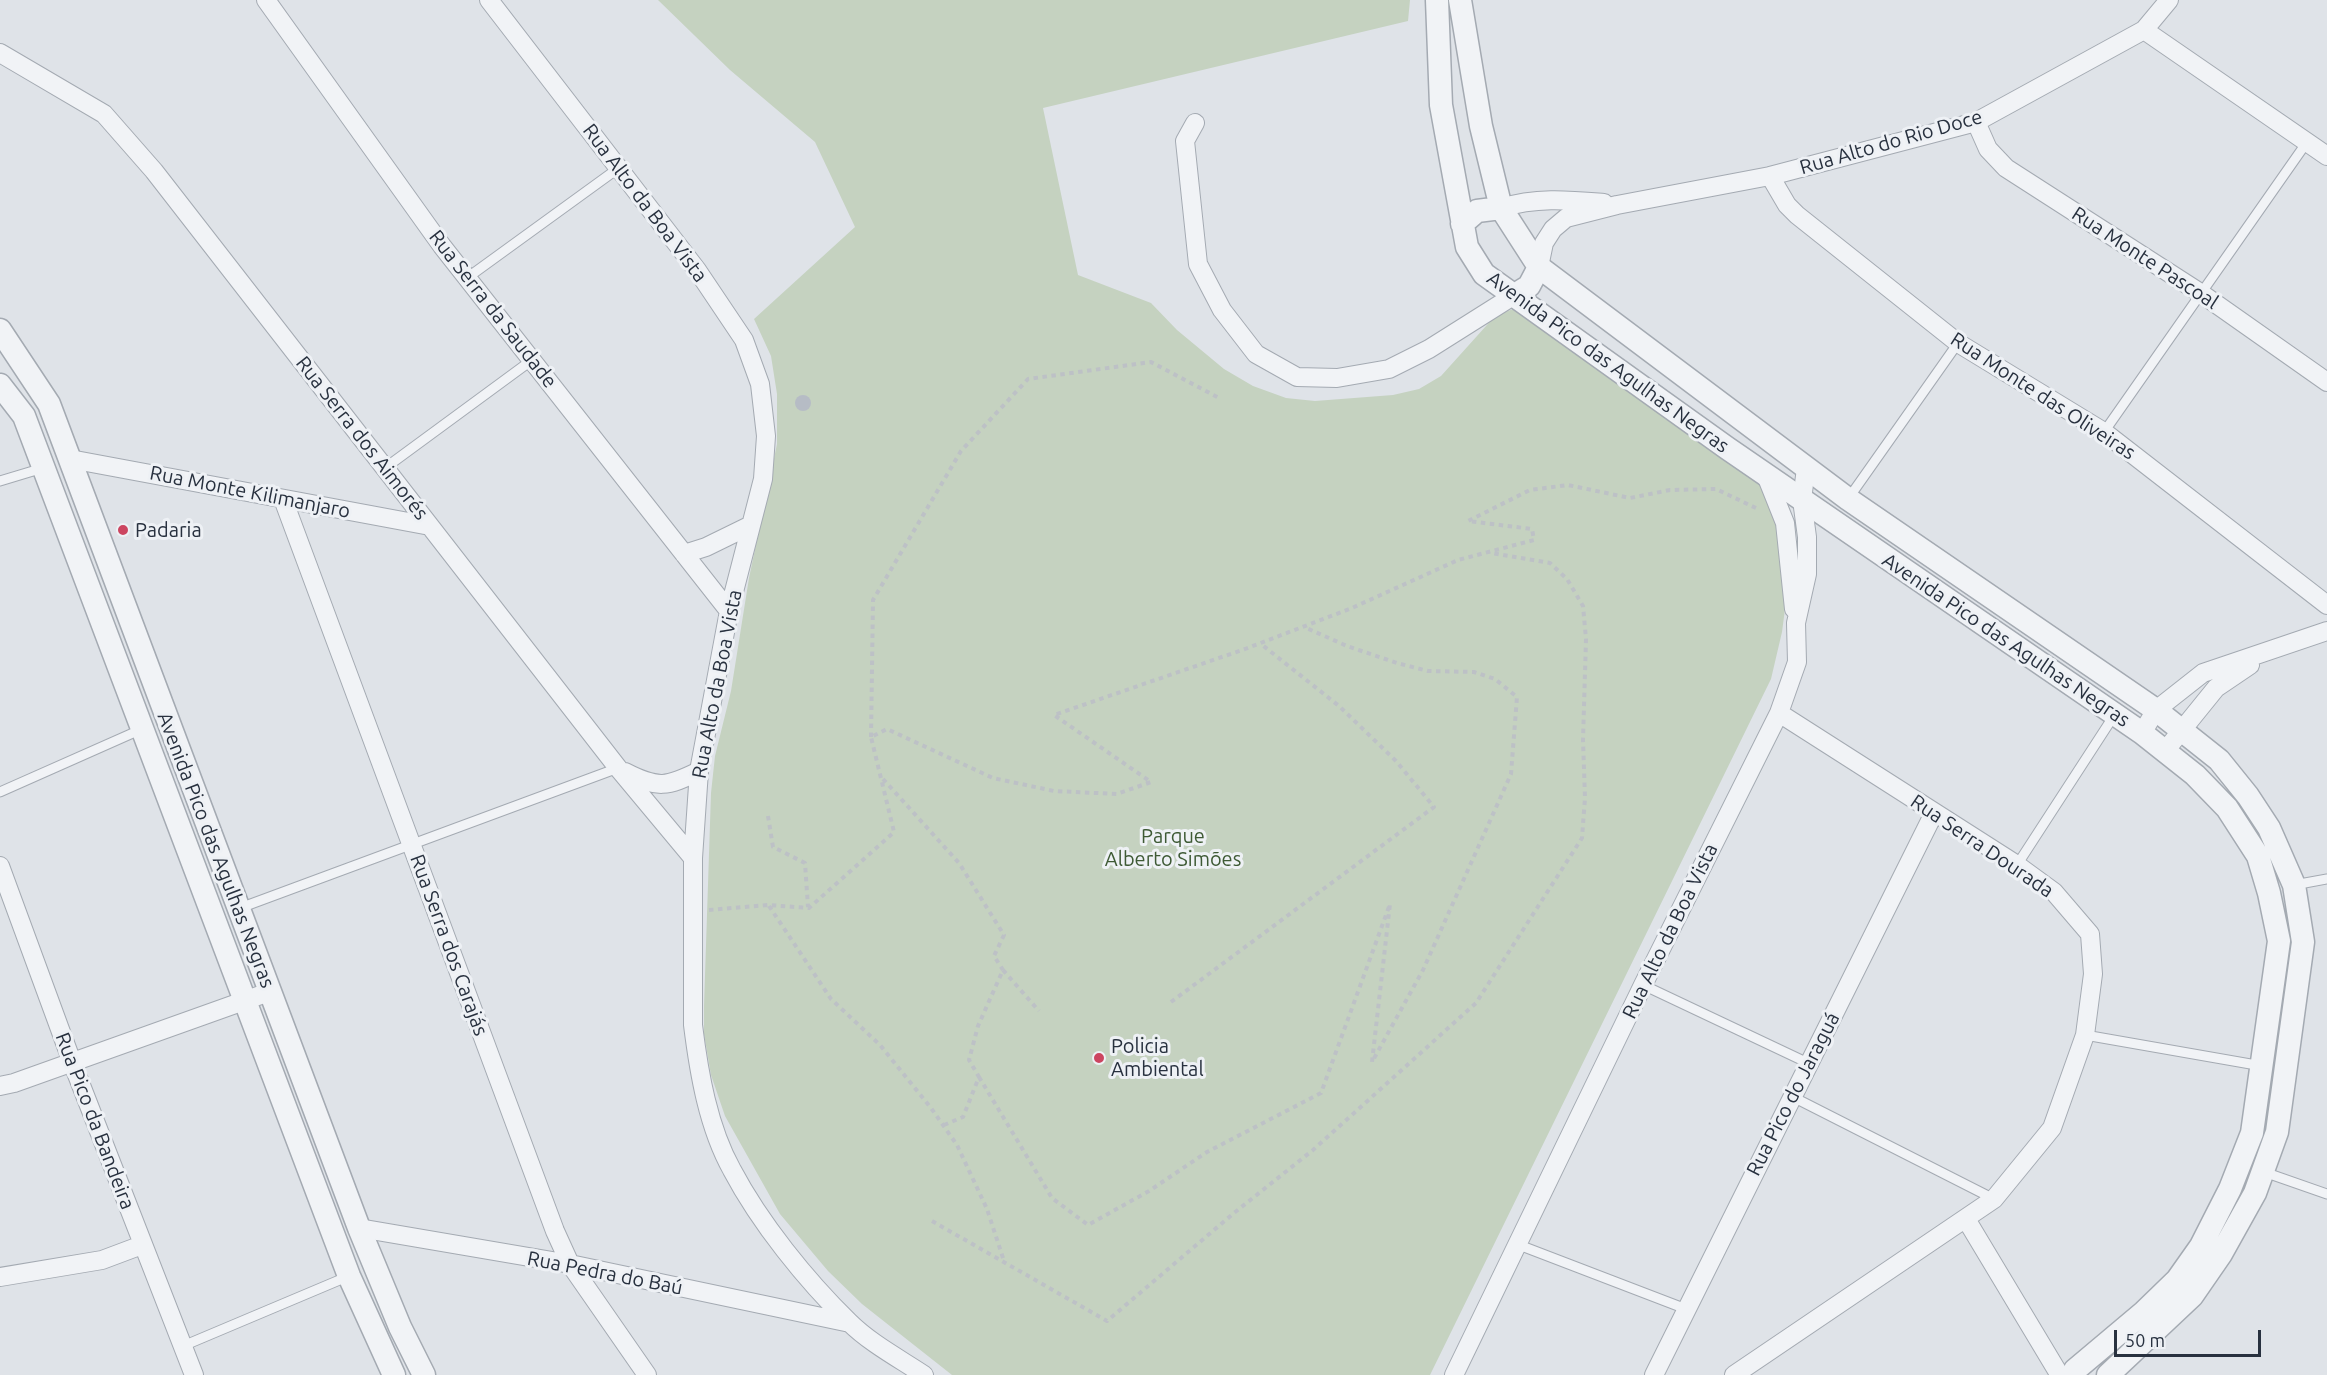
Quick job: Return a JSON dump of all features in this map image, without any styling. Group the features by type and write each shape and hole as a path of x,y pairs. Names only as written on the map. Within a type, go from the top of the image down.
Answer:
{"street":[{"name":"Rua Serra da Saudade","path":"266,0 467,278 729,611"},
{"name":"Rua Alto da Boa Vista","path":"489,0 698,270 744,340 754,362 765,412 766,453 763,479 729,611 699,771 693,858 693,1025 696,1051 707,1105 731,1169 763,1221 850,1323 924,1375"},
{"name":"Rua Alto do Rio Doce","path":"1617,205 1770,176 1976,122 2144,30 2169,0"},
{"name":"Avenida Pico das Agulhas Negras","path":"1448,2 1501,208 1518,238 1539,267 1848,499 2156,710 2219,760 2248,796 2269,828 2295,885 2303,942 2277,1132 2264,1172 2221,1254 2192,1296 2108,1375"},
{"name":"Avenida Pico das Agulhas Negras","path":"1448,2 1441,105 1467,247 1484,274 1802,500 2142,733 2195,775 2227,808 2258,856 2279,941 2253,1133 2230,1189 2201,1246 2177,1280 2152,1304 2069,1373"},
{"path":"2144,30 2327,156"},
{"name":"Rua Serra dos Aimorés","path":"0,53 104,114 154,171 618,768 693,858"},
{"name":"Rua Monte Pascoal","path":"1976,122 1988,148 2006,168 2202,294 2327,382"},
{"path":"1195,123 1185,141 1198,264 1228,319 1256,354 1297,377 1337,378 1389,369 1429,349 1529,286 1539,267 1544,243 1553,229 1566,218 1617,205"},
{"name":"Rua Monte das Oliveiras","path":"1770,176 1797,215 1958,343 2104,432 2327,605"},
{"path":"1462,224 1478,211 1501,208 1524,201 1555,199 1617,205"},
{"name":"Avenida Pico das Agulhas Negras","path":"0,330 49,404 359,1228 400,1327 424,1375"},
{"name":"Avenida Pico das Agulhas Negras","path":"0,385 24,416 349,1276 394,1375"},
{"name":"Rua Monte Kilimanjaro","path":"69,459 430,526"},
{"name":"Rua Alto da Boa Vista","path":"1454,1375 1643,985 1779,713 1797,662 1796,623 1807,574 1807,537 1802,500 1806,468"},
{"path":"1765,473 1785,523 1796,623"},
{"name":"Rua Serra dos Carajás","path":"283,499 570,1264 647,1375"},
{"path":"684,554 706,547 751,525"},
{"path":"2142,733 2156,710 2204,673 2327,631"},
{"path":"2165,751 2216,688 2243,669 2295,642"},
{"name":"Rua Serra Dourada","path":"1734,1375 1994,1199 2052,1128 2085,1035 2093,974 2090,934 2054,892 2017,865 1779,713"},
{"path":"618,768 656,785 676,782 699,771"},
{"name":"Rua Pico do Jaraguá","path":"1654,1375 1934,813"},
{"name":"Rua Pico da Bandeira","path":"0,866 72,1062 194,1375"},
{"path":"0,1086 269,992"},
{"path":"1966,1219 2069,1373"},
{"name":"Rua Pedra do Baú","path":"359,1228 570,1264 850,1323"},
{"path":"0,1277 102,1260 142,1245"}],"lane":[{"path":"2104,432 2307,142"},
{"path":"467,278 620,167"},
{"path":"1848,499 1958,343"},
{"path":"385,468 532,360"},
{"path":"0,481 44,468"},
{"path":"2017,865 2115,714"},
{"path":"0,792 142,729"},
{"path":"238,908 411,842 618,768"},
{"path":"2295,885 2327,879"},
{"path":"1643,985 1808,1063"},
{"path":"2085,1035 2262,1066"},
{"path":"1791,1096 1994,1199"},
{"path":"2264,1172 2327,1194"},
{"path":"1519,1245 1686,1309"},
{"path":"183,1346 349,1276"}],"path":[{"path":"694,911 768,906 808,908 894,832 871,737 873,600 962,451 1028,379 1151,362 1221,399"},
{"path":"871,737 887,729 993,778 1054,791 1117,794 1151,782 1054,715 1260,644 1352,608 1458,560 1534,540 1532,529 1468,521 1530,490 1568,485 1630,498 1670,490 1716,489 1785,523"},
{"path":"932,1221 1107,1321 1234,1213 1313,1150 1476,1004 1582,838 1586,798 1583,740 1586,639 1583,606 1567,579 1550,563 1488,552"},
{"path":"1003,970 978,1026 969,1060 1052,1198 1088,1225 1149,1191 1207,1152 1321,1093 1390,904 1372,1062 1423,970 1511,774 1517,697 1495,680 1474,672 1428,671 1397,663 1347,646 1304,627"},
{"path":"1171,1002 1434,807 1396,761 1339,706 1260,644"},
{"path":"880,776 959,862 1004,934 994,956 1003,970 1039,1011"},
{"path":"768,816 773,847 805,862 808,908"},
{"path":"768,906 831,999 880,1045 944,1125 957,1145 987,1209 1004,1262"},
{"path":"944,1125 963,1117 979,1077"}],"green space":[{"name":"Parque Alberto Simões","path":"658,0 1410,0 1408,21 1043,108 1078,275 1151,303 1177,330 1224,369 1253,386 1286,398 1315,401 1393,395 1419,389 1441,376 1495,316 1513,309 1760,478 1780,536 1787,594 1782,632 1771,679 1430,1375 952,1375 862,1304 828,1271 780,1214 725,1116 711,1075 704,1034 711,793 715,756 731,691 749,578 777,444 777,394 771,356 754,319 855,227 815,142 730,70"}],"building":[{"path":"803,395 809,397 811,403 809,409 803,411 797,409 795,403 797,397"}],"place":[{"name":"Padaria","path":"123,530"},
{"name":"Policia Ambiental","path":"1099,1058"}]}
